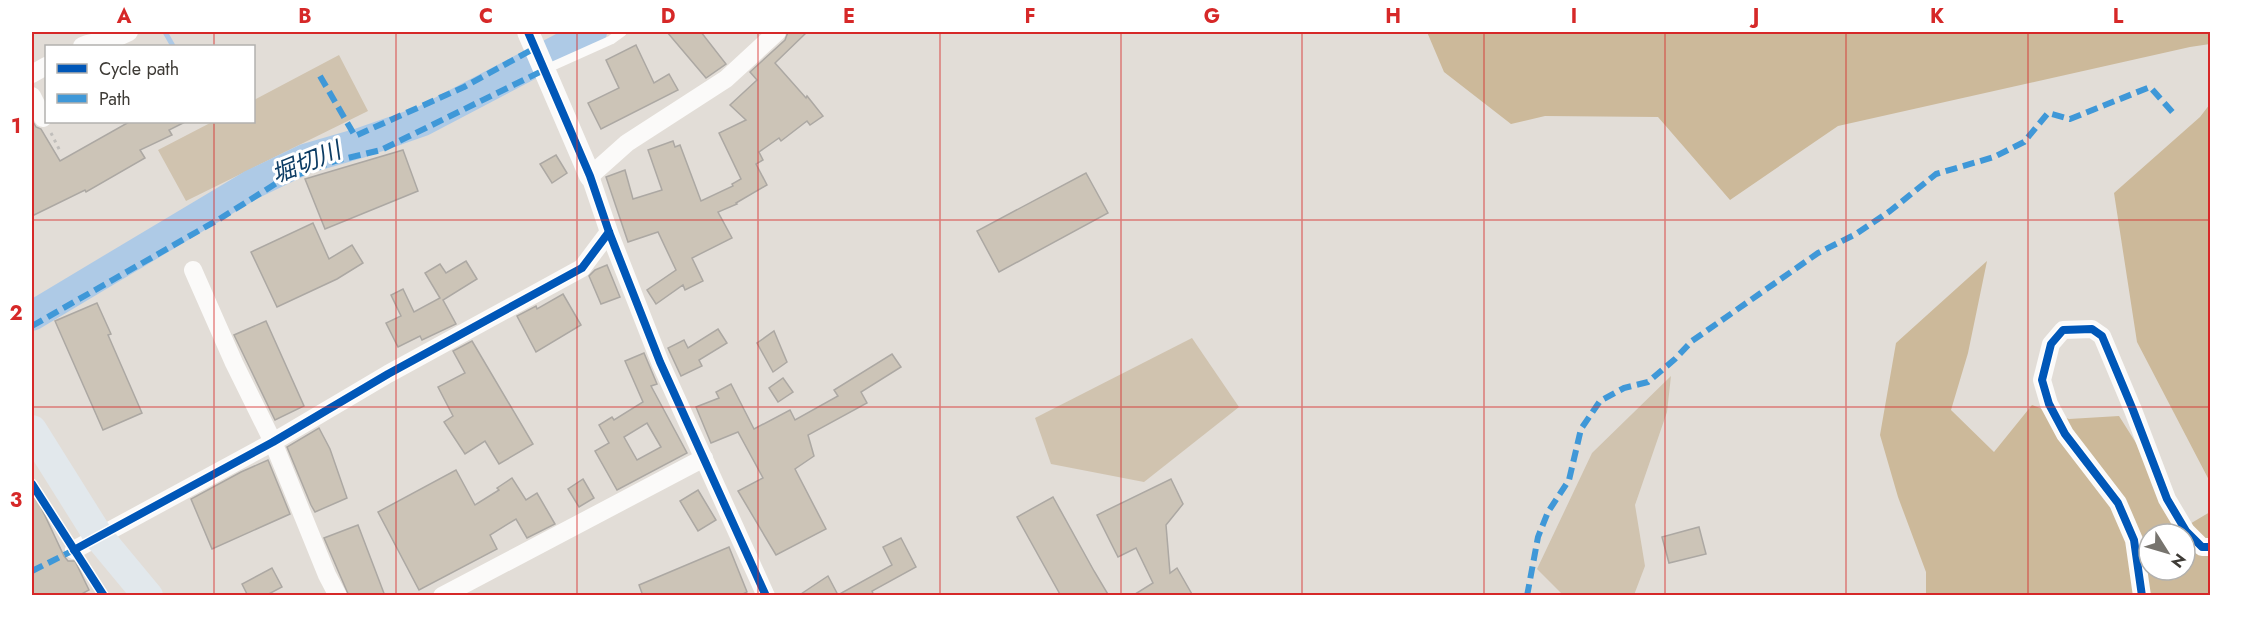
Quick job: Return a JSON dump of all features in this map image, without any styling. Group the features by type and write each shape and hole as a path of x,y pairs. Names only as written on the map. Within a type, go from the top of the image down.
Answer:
{"highway":[{"path":"32,430 86,543 148,596"}],"street":[{"path":"84,45 116,38 129,32"},
{"path":"528,32 590,176 609,232 660,362 766,596"},
{"path":"590,176 627,143 726,79 777,32"},
{"path":"32,96 43,118"},
{"path":"86,543 273,442 388,374 582,268 609,232"},
{"path":"194,270 234,363 273,442 327,575 338,596"},
{"path":"2142,596 2134,540 2118,504 2064,434 2049,404 2042,380 2051,344 2063,330 2092,329 2102,336 2167,499 2186,531 2202,547 2211,547"},
{"path":"442,596 704,458"}],"lane":[{"path":"544,70 611,40 622,32"}],"path":[{"path":"43,118 45,122"},
{"path":"46,123 61,153"}],"shaded area":[{"path":"1427,32 2210,32 2210,44 1838,126 1730,200 1658,117 1545,116 1511,124 1444,72"},
{"path":"339,55 368,111 186,201 158,150 210,123 255,123 255,99"},
{"path":"2210,104 2210,482 2137,342 2114,193 2200,117"},
{"path":"1987,261 1968,353 1951,410 1994,452 2032,405 2069,419 2119,416 2186,522 2137,522 2137,582 2197,582 2197,522 2193,522 2210,512 2210,595 1926,595 1926,572 1898,497 1880,435 1896,343"},
{"path":"1192,338 1239,407 1144,482 1051,464 1035,418"},
{"path":"1671,376 1667,412 1635,505 1645,566 1634,595 1563,595 1537,569 1592,453"}],"building":[{"path":"667,32 701,32 726,64 706,78"},
{"path":"788,32 807,32 775,63 823,116 810,125 807,121 781,141 779,138 759,152 763,160 756,164 767,185 737,204 718,212 732,238 692,258 703,281 685,290 683,285 656,304 647,290 676,270 658,232 628,242 606,177 625,170 633,199 662,190 648,150 673,141 675,147 680,145 701,201 733,186 732,184 741,179 719,133 746,120 730,105 757,80 750,72 785,40"},
{"path":"636,45 654,83 669,74 678,90 601,129 588,103 619,88 606,60"},
{"path":"32,120 36,127 41,129 60,161 127,123 183,123 169,130 172,135 140,150 145,158 86,192 85,190 32,216"},
{"path":"403,150 418,191 325,229 305,179"},
{"path":"556,155 567,173 552,183 540,164"},
{"path":"1086,173 1108,213 999,272 977,231"},
{"path":"313,223 329,259 352,245 363,263 337,279 277,307 251,252"},
{"path":"466,261 477,279 443,300 456,324 422,340 420,336 398,347 386,323 401,316 391,295 403,289 414,312 440,298 425,273 440,264 446,273"},
{"path":"607,265 620,297 601,304 589,276 595,270"},
{"path":"563,294 581,325 536,352 517,316 536,306 537,309"},
{"path":"97,303 111,334 108,335 142,413 103,430 55,321"},
{"path":"266,321 304,406 275,420 234,335"},
{"path":"718,329 727,343 699,360 702,366 681,376 668,348 684,340 688,348"},
{"path":"774,331 787,362 773,372 757,343"},
{"path":"472,341 533,444 499,464 485,441 465,454 444,422 453,416 438,387 465,373 453,351"},
{"path":"644,353 657,384 651,386 687,453 617,490 595,451 609,443 599,425 612,417 614,420 643,402 625,361","holes":["647,423 661,447 637,460 624,437"]},
{"path":"892,354 901,367 861,392 867,403 808,435 814,456 795,469 826,529 776,555 738,491 763,478 738,432 711,443 696,407 719,398 716,392 731,384 754,429 790,410 795,420 838,396 834,390"},
{"path":"783,378 793,392 778,402 769,388"},
{"path":"319,428 330,449 347,498 315,512 287,447"},
{"path":"268,460 290,514 212,549 191,499"},
{"path":"456,470 475,505 499,490 497,488 512,478 526,500 537,493 555,524 527,538 516,519 490,535 497,549 419,590 378,512"},
{"path":"583,479 594,498 579,507 568,489"},
{"path":"1171,479 1183,504 1166,525 1170,573 1177,568 1193,596 1132,596 1153,583 1136,548 1118,557 1097,515"},
{"path":"32,488 64,556 68,561 75,561 89,590 78,596 32,596"},
{"path":"698,490 716,520 698,531 680,501"},
{"path":"1053,497 1109,596 1061,596 1017,517"},
{"path":"358,525 385,596 349,596 324,538"},
{"path":"1699,527 1706,554 1669,563 1662,537"},
{"path":"901,538 916,567 872,591 874,596 798,596 828,576 838,595 892,565 883,547"},
{"path":"729,547 747,592 739,596 643,596 639,585"},
{"path":"272,568 282,587 265,596 248,596 242,584"}],"waterway":[{"path":"165,32 172,45"},
{"name":"堀切川","path":"32,316 251,185 305,159 423,121 592,32"}],"marked path":[{"path":"320,76 355,136 464,87 535,48"},
{"path":"32,326 221,218 280,181 335,161 381,150 544,70"},
{"path":"1527,596 1538,537 1548,512 1569,480 1581,429 1600,401 1624,388 1648,382 1692,341 1818,253 1856,234 1890,211 1936,174 1994,157 2024,142 2048,113 2070,119 2150,87 2176,116"},
{"path":"32,571 74,550"}],"cycle path":[{"path":"528,32 590,176 609,232 660,362 766,596"},
{"path":"74,550 273,442 388,374 582,268 609,232"},
{"path":"2142,596 2134,540 2118,503 2065,434 2049,404 2042,380 2051,344 2063,330 2092,329 2102,336 2167,499 2186,531 2202,547 2210,547"},
{"path":"32,484 104,596"}]}
